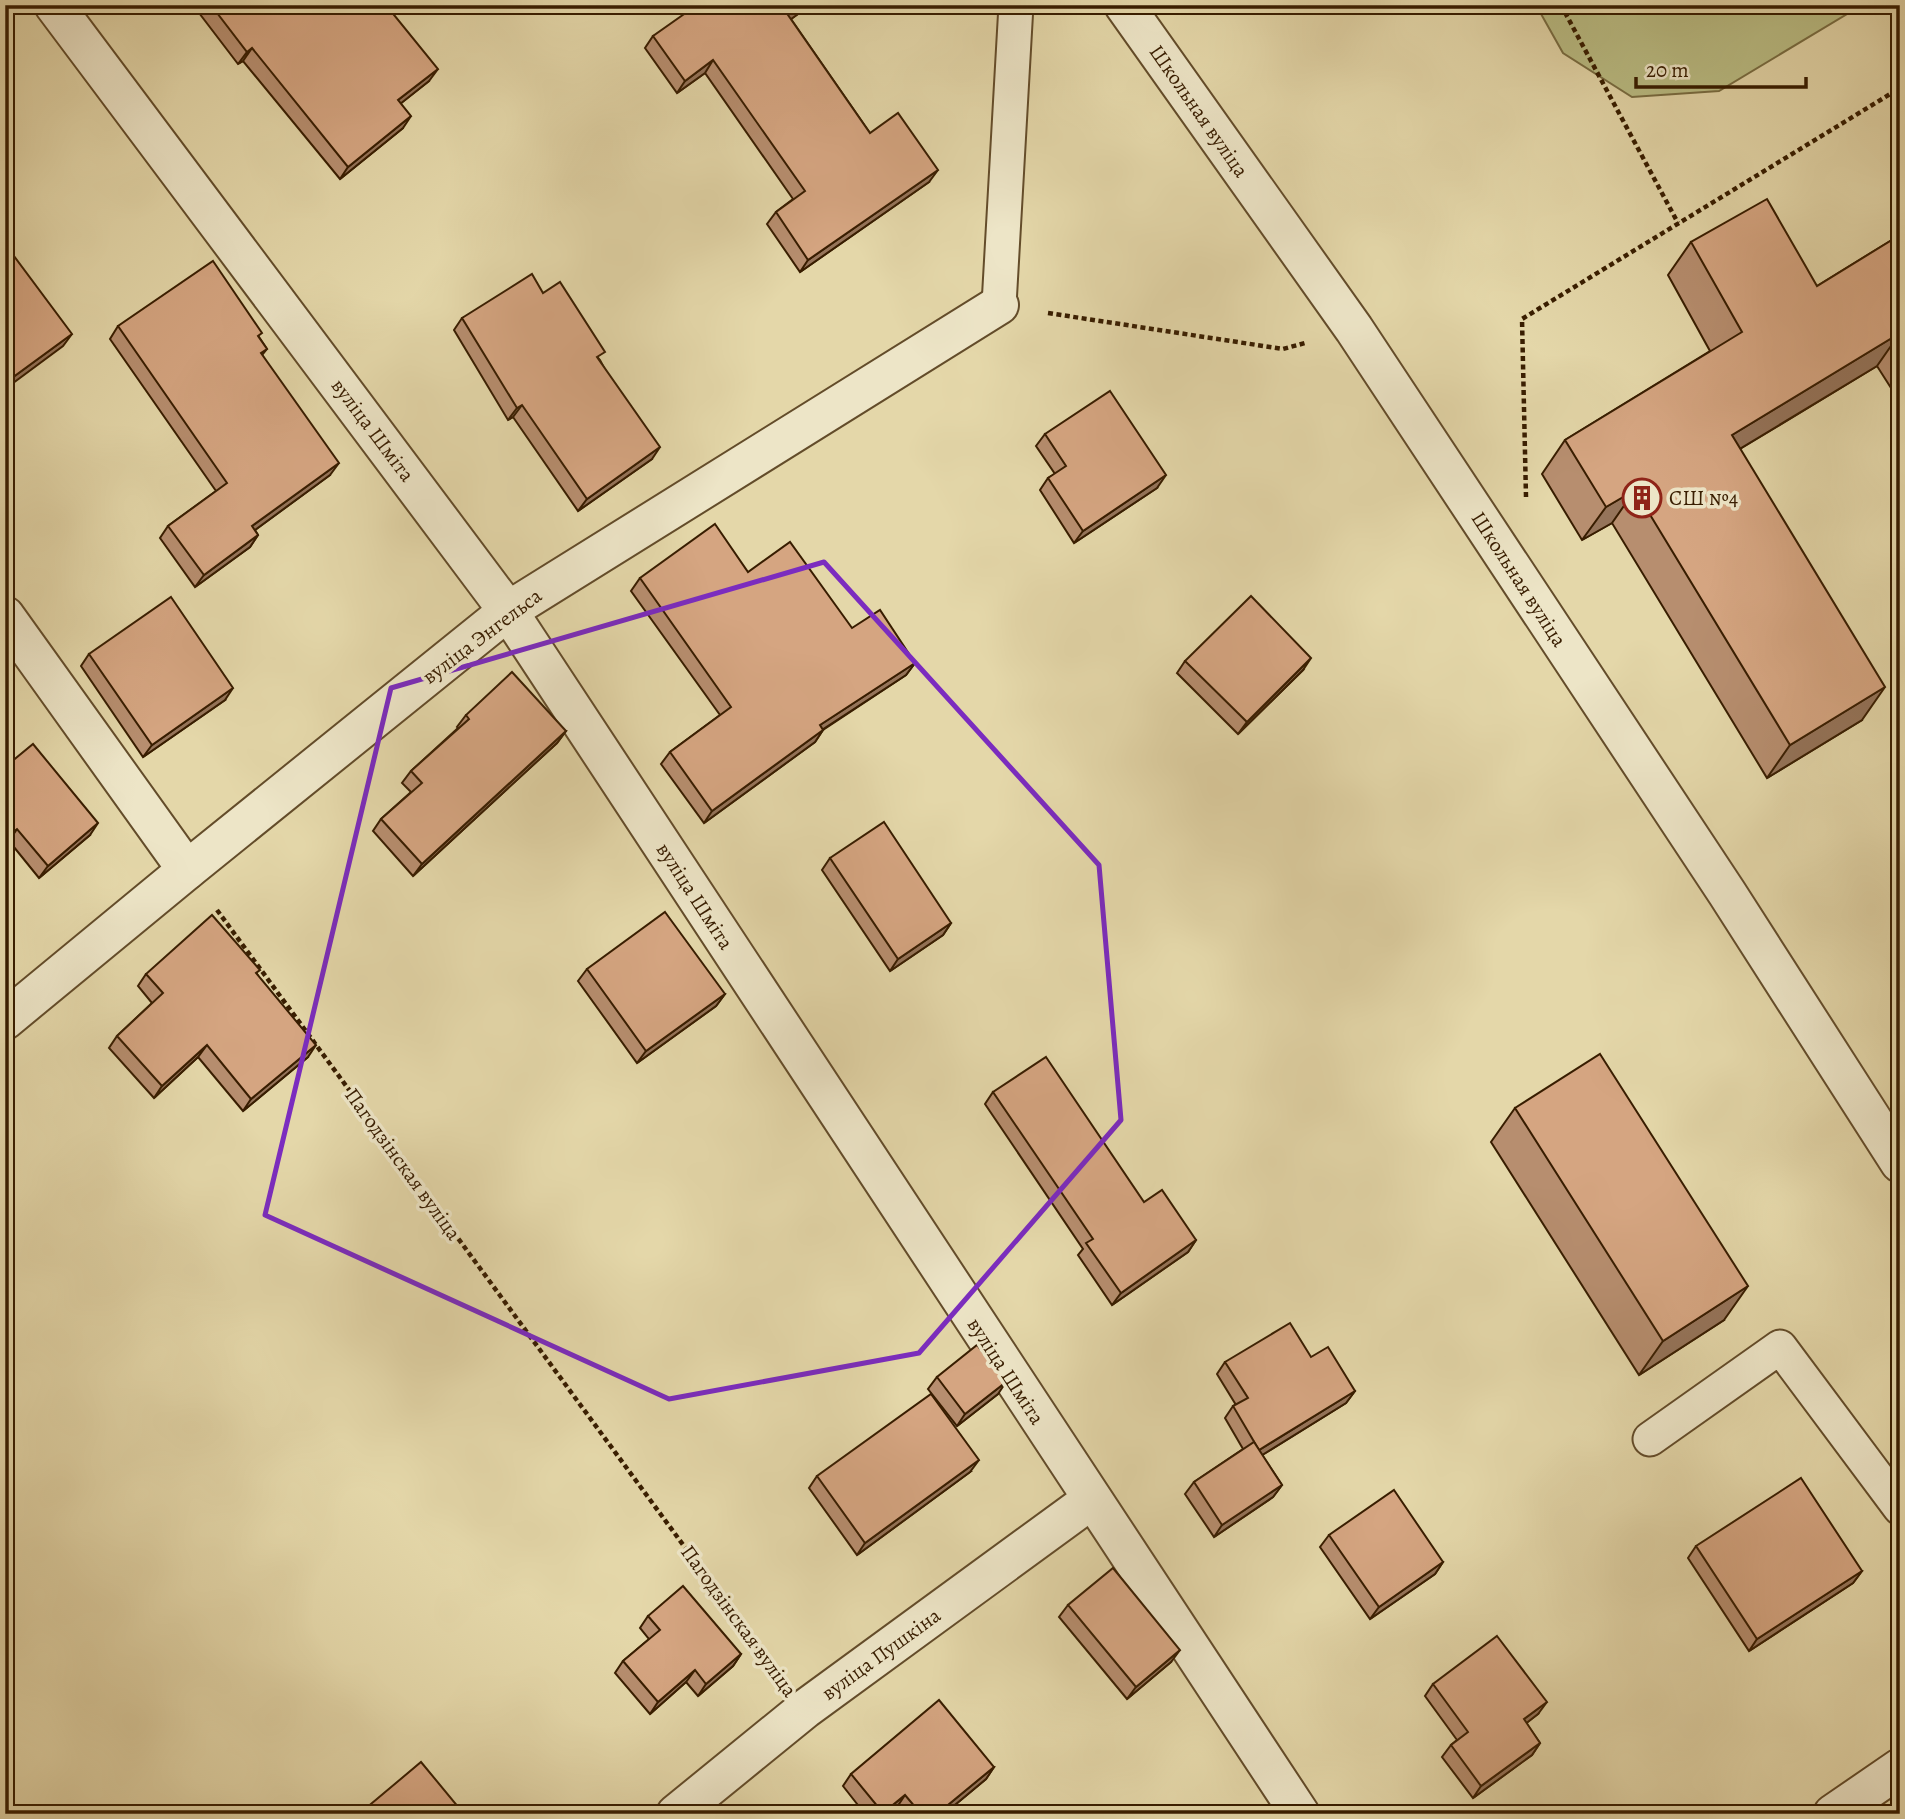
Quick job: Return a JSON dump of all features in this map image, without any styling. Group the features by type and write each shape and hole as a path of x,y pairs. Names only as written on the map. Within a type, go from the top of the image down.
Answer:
{"street":[{"name":"вуліца Шміта","path":"54,5 508,611 1300,1814"},
{"name":"Школьная вуліца","path":"1124,5 1354,329 1727,892 1900,1163"},
{"name":"вуліца Энгельса","path":"5,1020 508,611 999,305"},
{"path":"5,616 187,870"},
{"name":"вуліца Пушкіна","path":"676,1814 805,1709 1091,1500"},
{"path":"1833,1814 1900,1768"}],"lane":[{"path":"999,305 1016,5"},
{"path":"1650,1439 1780,1347 1900,1508"}],"path":[{"path":"1561,5 1678,223"},
{"path":"1504,555 1527,530 1522,319 1900,88"},
{"path":"999,305 1283,349 1354,329"},
{"name":"Пагодзінская вуліца","path":"187,870 805,1709"}],"highlighted area":[{"path":"824,562 1099,865 1121,1120 919,1353 669,1399 265,1215 391,688"}],"green space":[{"path":"1536,5 1862,5 1719,91 1632,97 1563,53"}],"building":[{"path":"211,5 386,5 438,69 398,100 411,116 348,167 252,48 247,52"},
{"path":"697,5 802,5 788,15 870,133 898,113 938,170 808,260 776,212 805,191 713,60 685,81 653,36"},
{"name":"СШ №4","path":"1767,199 1817,286 1900,235 1900,333 1732,435 1885,687 1790,745 1635,490 1606,507 1565,440 1742,332 1691,242"},
{"path":"5,244 72,334 5,383"},
{"path":"213,261 262,333 258,336 267,349 261,353 339,463 252,526 258,535 204,575 168,526 227,483 118,326"},
{"path":"532,274 543,293 560,282 605,352 597,357 660,447 587,499 522,405 517,408 462,318"},
{"path":"1110,391 1166,475 1083,531 1048,478 1066,466 1045,434"},
{"path":"715,524 748,572 790,542 852,628 880,610 915,663 820,725 823,730 712,811 670,752 731,707 640,578"},
{"path":"1251,596 1311,658 1247,722 1185,661"},
{"path":"171,597 233,688 152,745 89,654"},
{"path":"512,672 566,731 422,864 381,819 422,783 411,771 469,719 466,715"},
{"path":"33,744 98,823 48,866 17,829 5,838 5,767"},
{"path":"884,822 951,923 898,959 830,858"},
{"path":"665,912 725,994 646,1051 587,969"},
{"path":"212,915 260,970 256,973 316,1045 251,1099 207,1045 162,1086 117,1036 163,993 146,974"},
{"path":"1600,1054 1748,1286 1663,1341 1515,1108"},
{"path":"1046,1057 1144,1202 1162,1190 1196,1240 1121,1293 1086,1243 1093,1239 993,1092"},
{"path":"1290,1323 1311,1357 1328,1347 1355,1391 1259,1450 1233,1406 1248,1398 1225,1362"},
{"path":"977,1345 1006,1382 965,1414 937,1377"},
{"path":"931,1394 979,1460 865,1543 817,1476"},
{"path":"1254,1442 1282,1485 1222,1525 1194,1482"},
{"path":"1801,1478 1862,1571 1757,1639 1696,1546"},
{"path":"1394,1490 1443,1562 1379,1607 1329,1535"},
{"path":"1113,1568 1180,1650 1136,1687 1068,1605"},
{"path":"683,1586 741,1654 706,1684 695,1670 658,1702 623,1661 660,1630 648,1616"},
{"path":"1497,1636 1547,1702 1524,1719 1540,1743 1481,1786 1451,1745 1468,1732 1433,1684"},
{"path":"939,1700 994,1767 937,1814 921,1814 905,1795 883,1813 851,1774"},
{"path":"421,1762 464,1814 359,1814"}],"place":[{"name":"СШ №4","path":"1642,498"}]}
